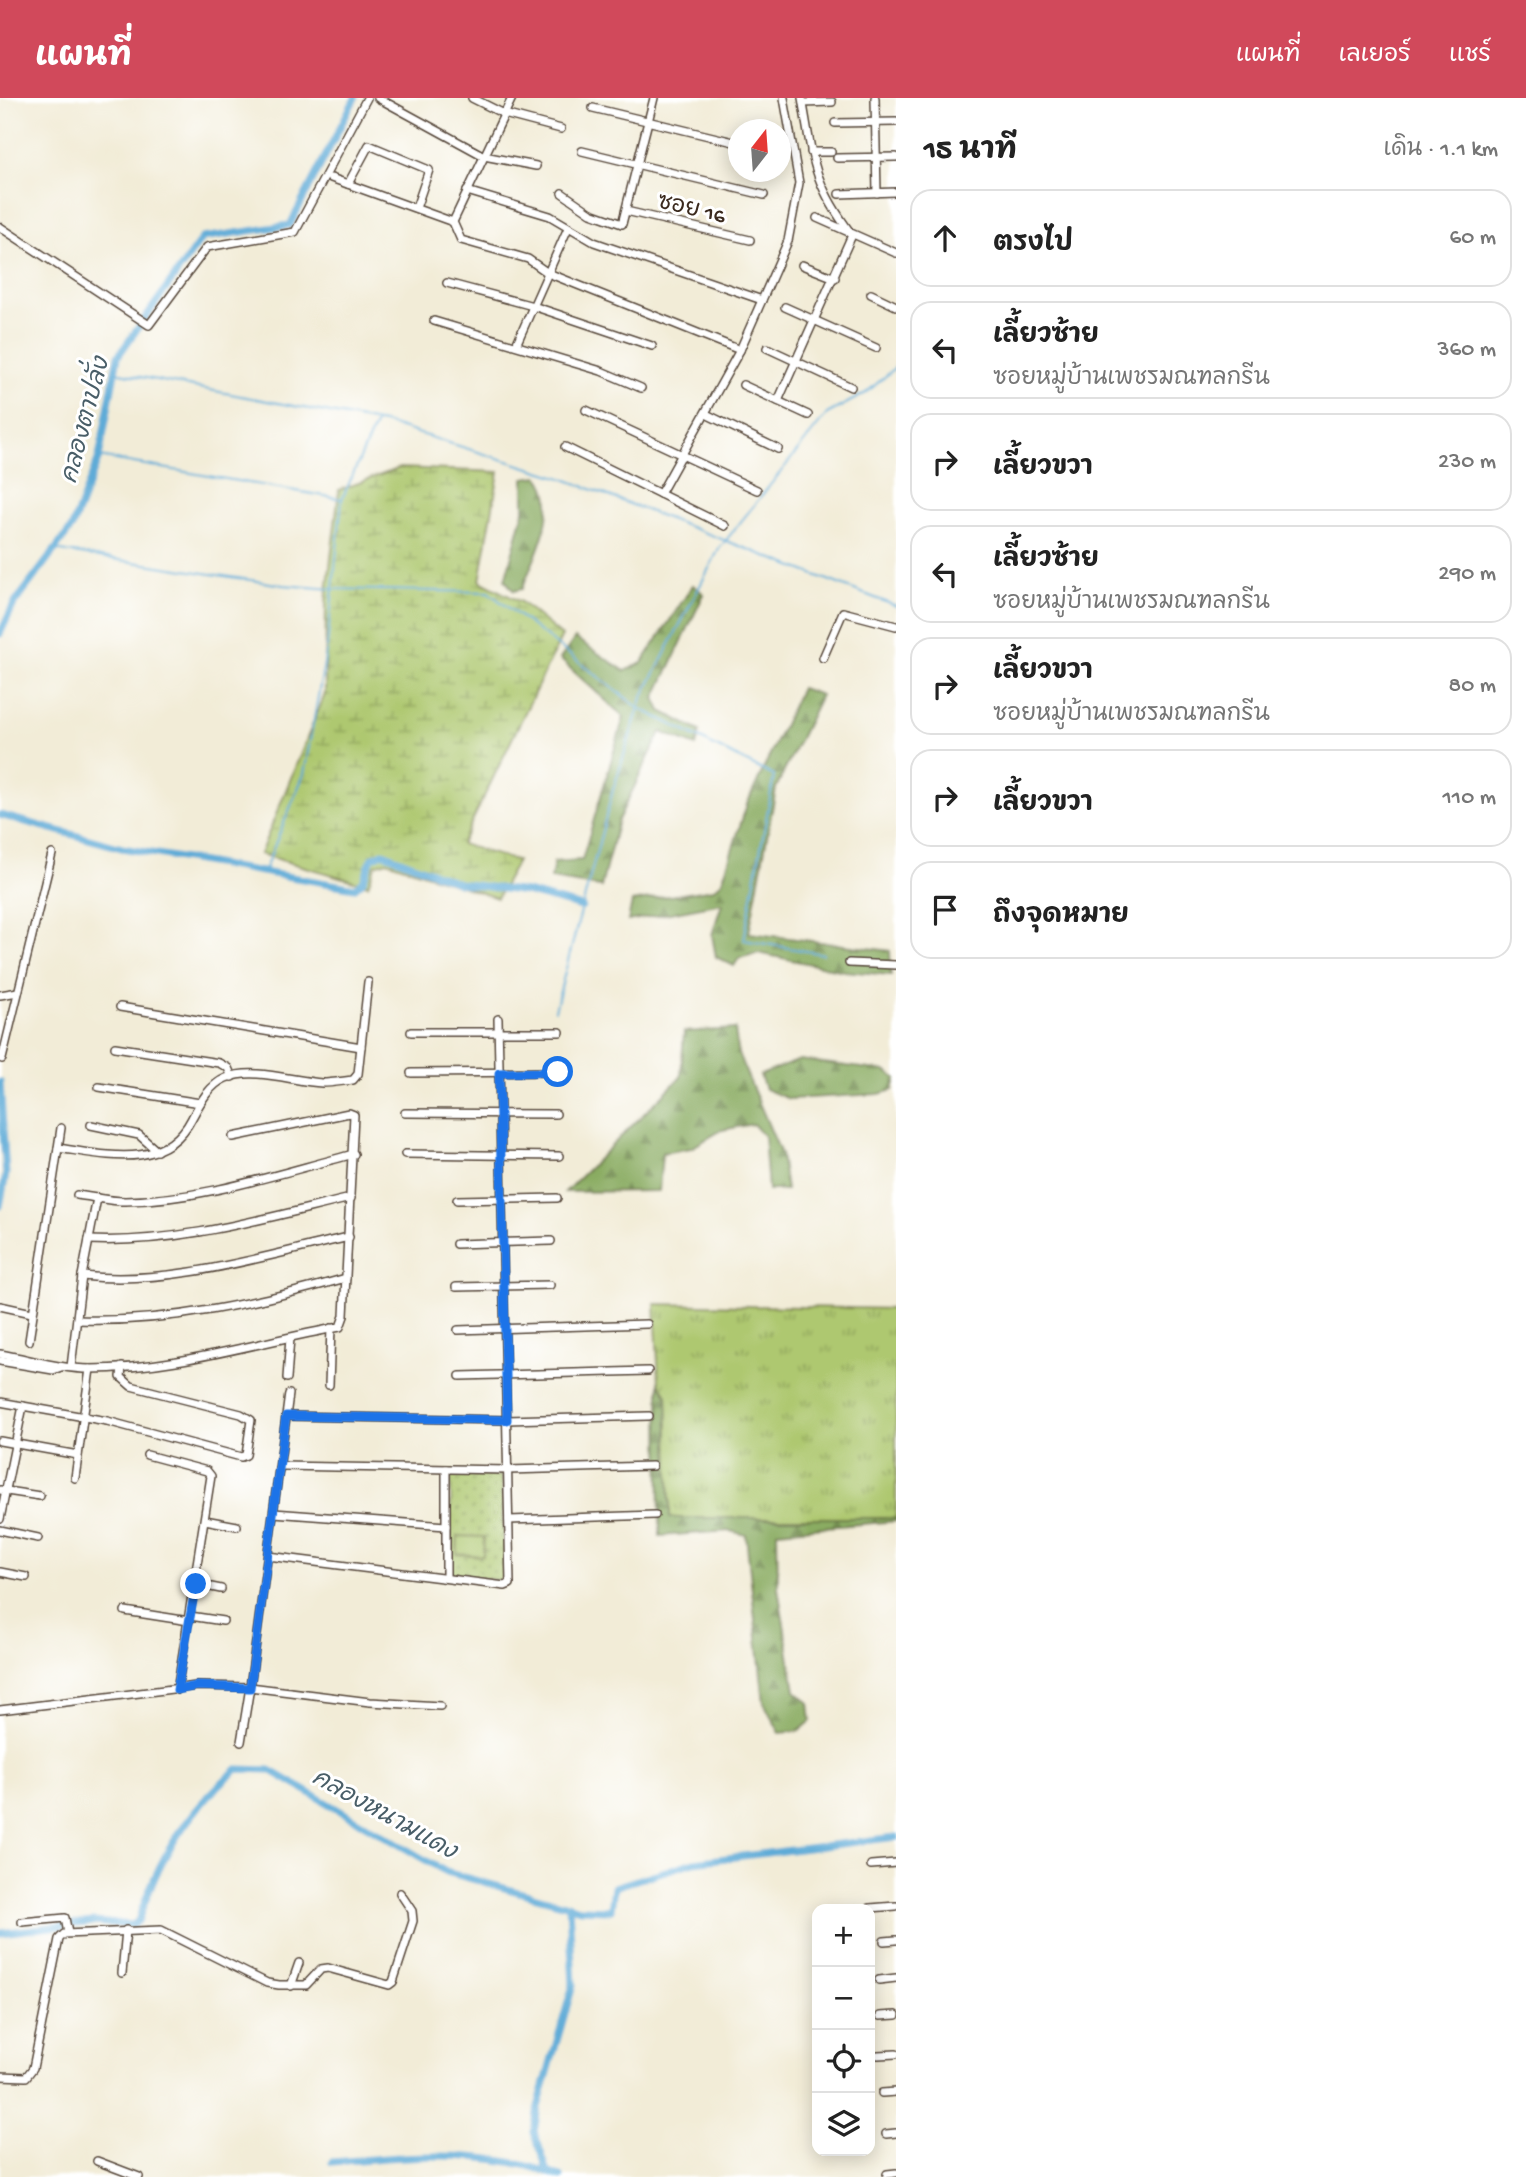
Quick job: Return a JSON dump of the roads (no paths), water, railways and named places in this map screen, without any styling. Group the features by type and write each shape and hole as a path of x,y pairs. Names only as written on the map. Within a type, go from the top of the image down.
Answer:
{"street":[{"path":"0,227 144,323 207,247 295,232 367,98"},
{"path":"378,98 484,156 536,166"},
{"path":"472,98 504,114 561,129"},
{"path":"453,222 512,98"},
{"path":"562,193 591,214 622,224 654,98"},
{"path":"660,494 740,350 788,241 799,183 784,98"},
{"path":"875,98 877,193"},
{"path":"832,102 803,100 819,184 852,235"},
{"path":"593,108 728,141"},
{"path":"835,123 896,122"},
{"path":"348,184 369,145 429,170 416,208"},
{"path":"582,151 764,195"},
{"path":"811,152 896,157"},
{"path":"331,178 453,222 461,240 528,260 548,273 740,350"},
{"path":"467,191 550,216 594,242 762,300"},
{"path":"839,194 896,192"},
{"name":"ซอย 16","path":"625,211 750,240"},
{"path":"817,218 896,253"},
{"path":"516,345 568,228"},
{"path":"778,401 852,235"},
{"path":"802,265 835,278"},
{"path":"447,283 533,306 652,345"},
{"path":"871,294 896,306"},
{"path":"785,307 876,348"},
{"path":"434,321 601,371 641,388"},
{"path":"767,348 851,387"},
{"path":"743,385 808,415"},
{"path":"586,410 757,490"},
{"path":"706,414 778,449"},
{"path":"565,447 725,526"},
{"path":"822,658 843,612 896,626"},
{"path":"2,1059 52,855"},
{"path":"849,963 896,965"},
{"path":"58,1148 119,1156 157,1151 174,1143 186,1130 200,1103 223,1079 242,1074 324,1083 354,1080 358,1074 368,982"},
{"path":"0,995 18,992"},
{"path":"120,1007 361,1047"},
{"path":"268,1556 505,1586 510,1584 498,1018"},
{"path":"411,1032 560,1032"},
{"path":"115,1047 219,1063 228,1068 232,1077"},
{"path":"411,1073 558,1072"},
{"path":"99,1087 200,1103"},
{"path":"4,1358 90,1369 122,1367 208,1356 343,1324 356,1120 349,1113 233,1137"},
{"path":"405,1113 556,1114"},
{"path":"91,1125 139,1135 157,1151"},
{"path":"29,1341 61,1128"},
{"path":"77,1195 127,1201 177,1195 239,1184 354,1154"},
{"path":"405,1154 559,1156"},
{"path":"71,1367 82,1276 97,1198"},
{"path":"89,1240 136,1242 196,1233 351,1198"},
{"path":"457,1200 557,1198"},
{"path":"82,1276 145,1279 182,1274 349,1237"},
{"path":"456,1244 551,1241"},
{"path":"77,1320 140,1320 190,1315 270,1300 346,1278"},
{"path":"456,1287 550,1285"},
{"path":"0,1306 32,1313"},
{"path":"458,1329 647,1324"},
{"path":"329,1385 331,1328"},
{"path":"287,1378 290,1338"},
{"path":"0,1402 83,1417 241,1457 246,1455 251,1420 242,1414 131,1386 121,1377 122,1367"},
{"path":"75,1478 90,1369"},
{"path":"460,1376 648,1371"},
{"path":"241,1742 289,1394"},
{"path":"0,1519 3,1490 23,1406"},
{"path":"286,1416 507,1420 649,1416"},
{"path":"0,1441 78,1455"},
{"path":"147,1455 210,1472 196,1584 177,1690"},
{"path":"280,1466 508,1470 652,1466"},
{"path":"446,1469 446,1578"},
{"path":"3,1490 40,1496"},
{"path":"274,1513 446,1526"},
{"path":"509,1520 655,1515"},
{"path":"205,1520 237,1526"},
{"path":"0,1530 38,1538"},
{"path":"0,1572 26,1577"},
{"path":"196,1584 221,1589"},
{"path":"125,1611 223,1621"},
{"path":"0,1710 197,1686 250,1688 370,1702 440,1706"},
{"path":"871,1865 896,1863"},
{"path":"22,1922 161,1930 267,1983 306,1985 321,1969 328,1968 385,1985 393,1982 413,1921 412,1911 400,1893"},
{"path":"875,1908 896,1906"},
{"path":"0,2076 26,2077 33,2068 59,1939 67,1926"},
{"path":"122,1973 125,1930"},
{"path":"884,1941 896,1940"},
{"path":"291,1986 299,1963"},
{"path":"879,1980 896,1978"},
{"path":"880,2016 896,2015"},
{"path":"878,2056 896,2054"},
{"path":"882,2093 896,2092"},
{"path":"886,2134 896,2133"},
{"path":"97,2161 139,2177"},
{"path":"887,2174 896,2173"}],"waterway":[{"name":"คลองตาปลั่ง","path":"0,634 14,604 72,527 99,457 118,356 202,238 290,225 355,98"},
{"path":"555,1010 613,790 642,698 719,549 827,414 866,393 896,367"},
{"path":"115,372 388,424 562,478 896,606"},
{"path":"264,871 304,774 327,647 342,499 376,423"},
{"path":"99,457 342,499"},
{"path":"54,550 283,585 333,589 488,592 639,708 774,776 744,940 823,954"},
{"path":"0,815 122,848 355,888 363,881 372,858 383,853 459,883 526,892 582,907"},
{"name":"คลองตาปลั่ง","path":"0,1082 6,1174 0,1206"},
{"name":"คลองหนามแดง","path":"0,1933 93,1922 133,1925 138,1921 155,1876 176,1838 203,1802 237,1769 270,1770 446,1872 580,1909 611,1910 614,1887 694,1862 896,1837"},
{"path":"548,2172 534,2132 538,2107 573,1985 569,1905"},
{"path":"332,2162 419,2156 477,2157 533,2167 561,2177"}]}
